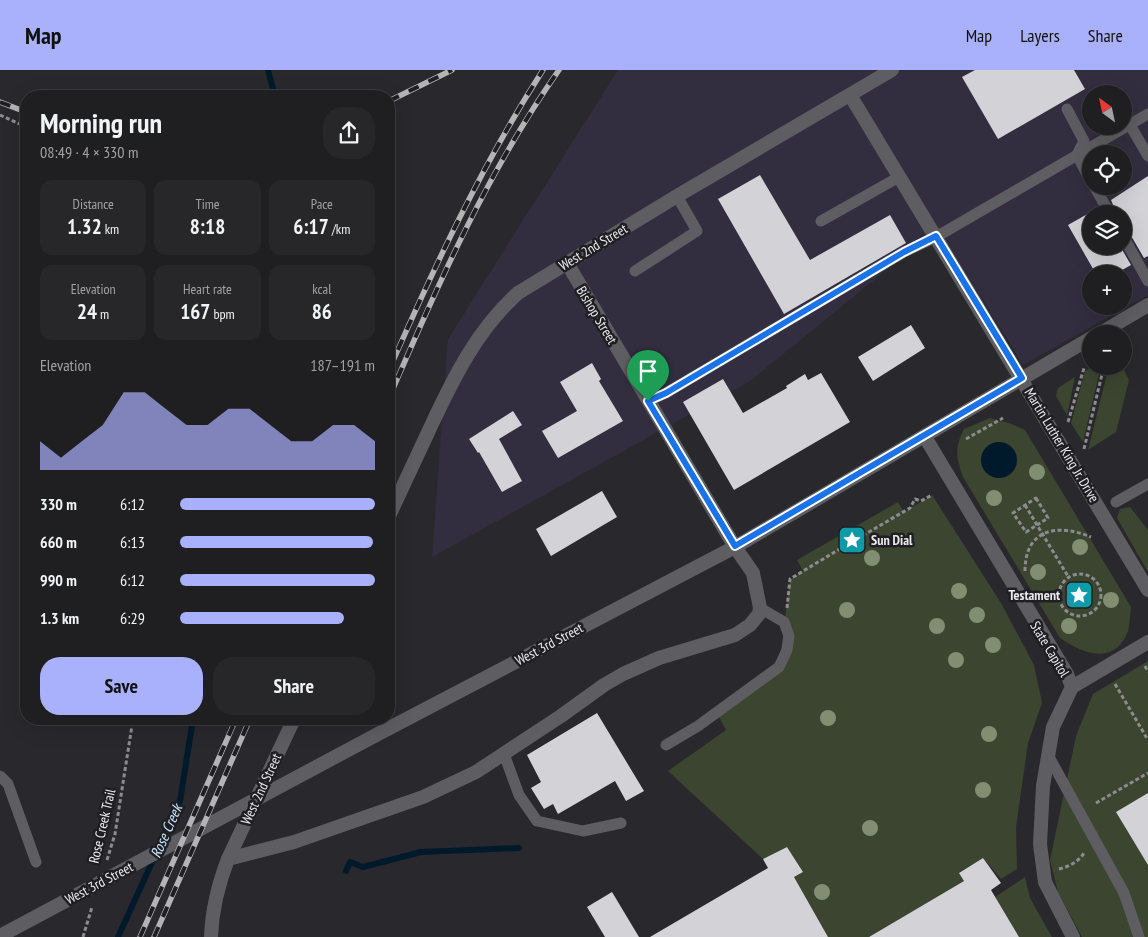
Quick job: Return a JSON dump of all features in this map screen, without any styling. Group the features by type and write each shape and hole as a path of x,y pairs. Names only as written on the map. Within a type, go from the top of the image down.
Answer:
{"street":[{"name":"West 2nd Street","path":"395,503 445,395 475,342 489,322 518,293 677,196 892,70"},
{"name":"Martin Luther King Jr. Drive","path":"850,95 1148,590"},
{"name":"Bishop Street","path":"567,263 648,401 753,573 760,608"},
{"path":"1114,325 1148,305"},
{"name":"West 3rd Street","path":"0,936 735,546 925,437 1082,343"},
{"name":"State Capitol","path":"925,437 1067,674 1072,686 1053,727 1042,796 1040,844 1042,868 1049,891 1073,937"},
{"path":"228,859 294,842 400,806 476,772 604,684 658,658 735,635 750,625 759,614 760,608"},
{"path":"1072,686 1148,642"},
{"name":"West 2nd Street","path":"211,937 212,915 219,882 291,725"}],"lane":[{"path":"1067,109 1084,141 1077,155 1082,166"},
{"path":"1132,124 1148,114"},
{"path":"1132,128 1148,156"},
{"path":"648,401 666,393 904,252 936,236 1112,135"},
{"path":"821,221 900,177"},
{"path":"635,271 697,231 677,196"},
{"path":"1132,252 1148,281"},
{"path":"1116,502 1148,484"},
{"path":"666,745 698,726 779,667 788,650 789,636 785,626 776,616 760,608"},
{"path":"504,754 519,795 537,821 583,831 621,823"},
{"path":"1048,755 1124,893 1139,937"},
{"path":"0,776 8,784 36,862"}],"path":[{"path":"0,115 20,124"},
{"path":"1068,422 1082,375"},
{"path":"1084,449 1102,375"},
{"path":"966,439 1003,418"},
{"path":"785,626 790,579 848,544 851,538 855,540 910,508 915,500 920,501 932,495"},
{"path":"1036,498 1048,518 1037,524 1026,532 1013,513 1036,498"},
{"path":"1026,505 1069,578"},
{"path":"1025,573 1025,564 1030,546 1043,533 1064,529 1090,537"},
{"path":"1080,575 1087,576 1098,584 1100,591 1099,605 1089,614 1082,616 1069,614 1060,604 1059,590 1062,584 1069,578 1080,575"},
{"path":"1145,666 1148,672"},
{"path":"1115,684 1148,740"},
{"name":"Rose Creek Trail","path":"106,862 115,834 132,725"},
{"path":"1096,802 1148,773"},
{"path":"1058,869 1066,868 1075,862 1086,850"},
{"path":"83,937 94,899"}],"shaded area":[{"path":"618,70 1148,70 1148,295 1132,304 1132,265 1082,265 1082,315 1112,315 1094,325 1082,325 1082,332 1023,365 938,228 750,381 432,557 448,339"}],"green space":[{"path":"1084,375 1099,375 1083,442 1071,423"},
{"path":"1107,375 1126,375 1129,380 1116,432 1088,450"},
{"path":"1075,377 1067,415 1056,396 1058,388"},
{"path":"990,418 1025,430 1131,607 1128,631 1122,642 1115,649 1107,653 1098,654 1088,652 1078,649 1060,638 963,477 957,448 964,429"},
{"path":"932,495 1001,603 1034,665 1042,703 1028,743 1016,827 1017,869 1001,879 983,858 960,872 964,881 869,937 828,937 794,877 803,872 787,847 763,859 668,771 726,730 719,717 779,667 790,579 803,571 797,560 898,502 904,512"},
{"path":"1130,507 1148,530 1148,572 1117,518 1120,509"},
{"path":"1148,661 1148,937 1082,937 1058,892 1050,860 1076,736 1093,694"},
{"path":"1025,877 1030,898 1052,937 1019,937 995,897"}],"water":[{"path":"999,442 1006,443 1012,447 1016,453 1016,467 1012,473 1006,477 999,478 992,477 986,473 982,467 981,460 982,453 986,447 992,443"}],"building":[{"path":"975,70 1074,70 1083,85 1082,91 998,139 962,77"},
{"path":"760,175 810,260 890,215 906,243 784,314 718,199"},
{"path":"1148,176 1148,256 1144,258 1132,237 1132,205 1113,205 1111,200 1119,195 1132,195 1132,186"},
{"path":"1082,217 1082,250 1068,225"},
{"path":"1085,255 1125,255 1131,265 1091,265"},
{"path":"911,325 925,348 873,381 858,357"},
{"path":"592,363 601,379 599,381 623,421 558,458 542,431 577,411 560,382"},
{"path":"821,373 850,422 734,490 683,402 723,379 743,413 787,388 786,386 805,374 808,380"},
{"path":"513,411 522,425 499,439 522,481 502,492 479,452 469,439"},
{"path":"602,491 617,517 551,556 536,529"},
{"path":"597,713 644,791 626,801 615,781 558,814 553,804 544,809 531,788 541,782 527,755"},
{"path":"1148,793 1148,865 1116,812"},
{"path":"787,847 803,872 794,877 828,937 650,937 768,868 763,859"},
{"path":"983,858 1001,883 991,890 1019,937 869,937 964,881 959,873"},
{"path":"612,892 639,937 605,937 587,907"}],"waterway":[{"name":"Rose Creek","path":"268,70 273,90"},
{"name":"Rose Creek","path":"118,937 180,801 192,725"},
{"path":"346,871 350,862 363,867 421,852 519,848"}],"railway":[{"path":"395,98 452,70"},
{"path":"395,356 423,293 479,180 543,70"},
{"path":"395,384 465,230 509,148 559,70"},
{"path":"0,102 20,110"},
{"path":"140,937 233,725"},
{"path":"154,937 247,725"}],"place":[{"name":"Sun Dial","path":"852,540"},
{"name":"Testament","path":"1079,595"}],"route":[{"path":"936,236 1022,378 925,437 735,546 648,401 666,393 904,252 936,236"}]}
